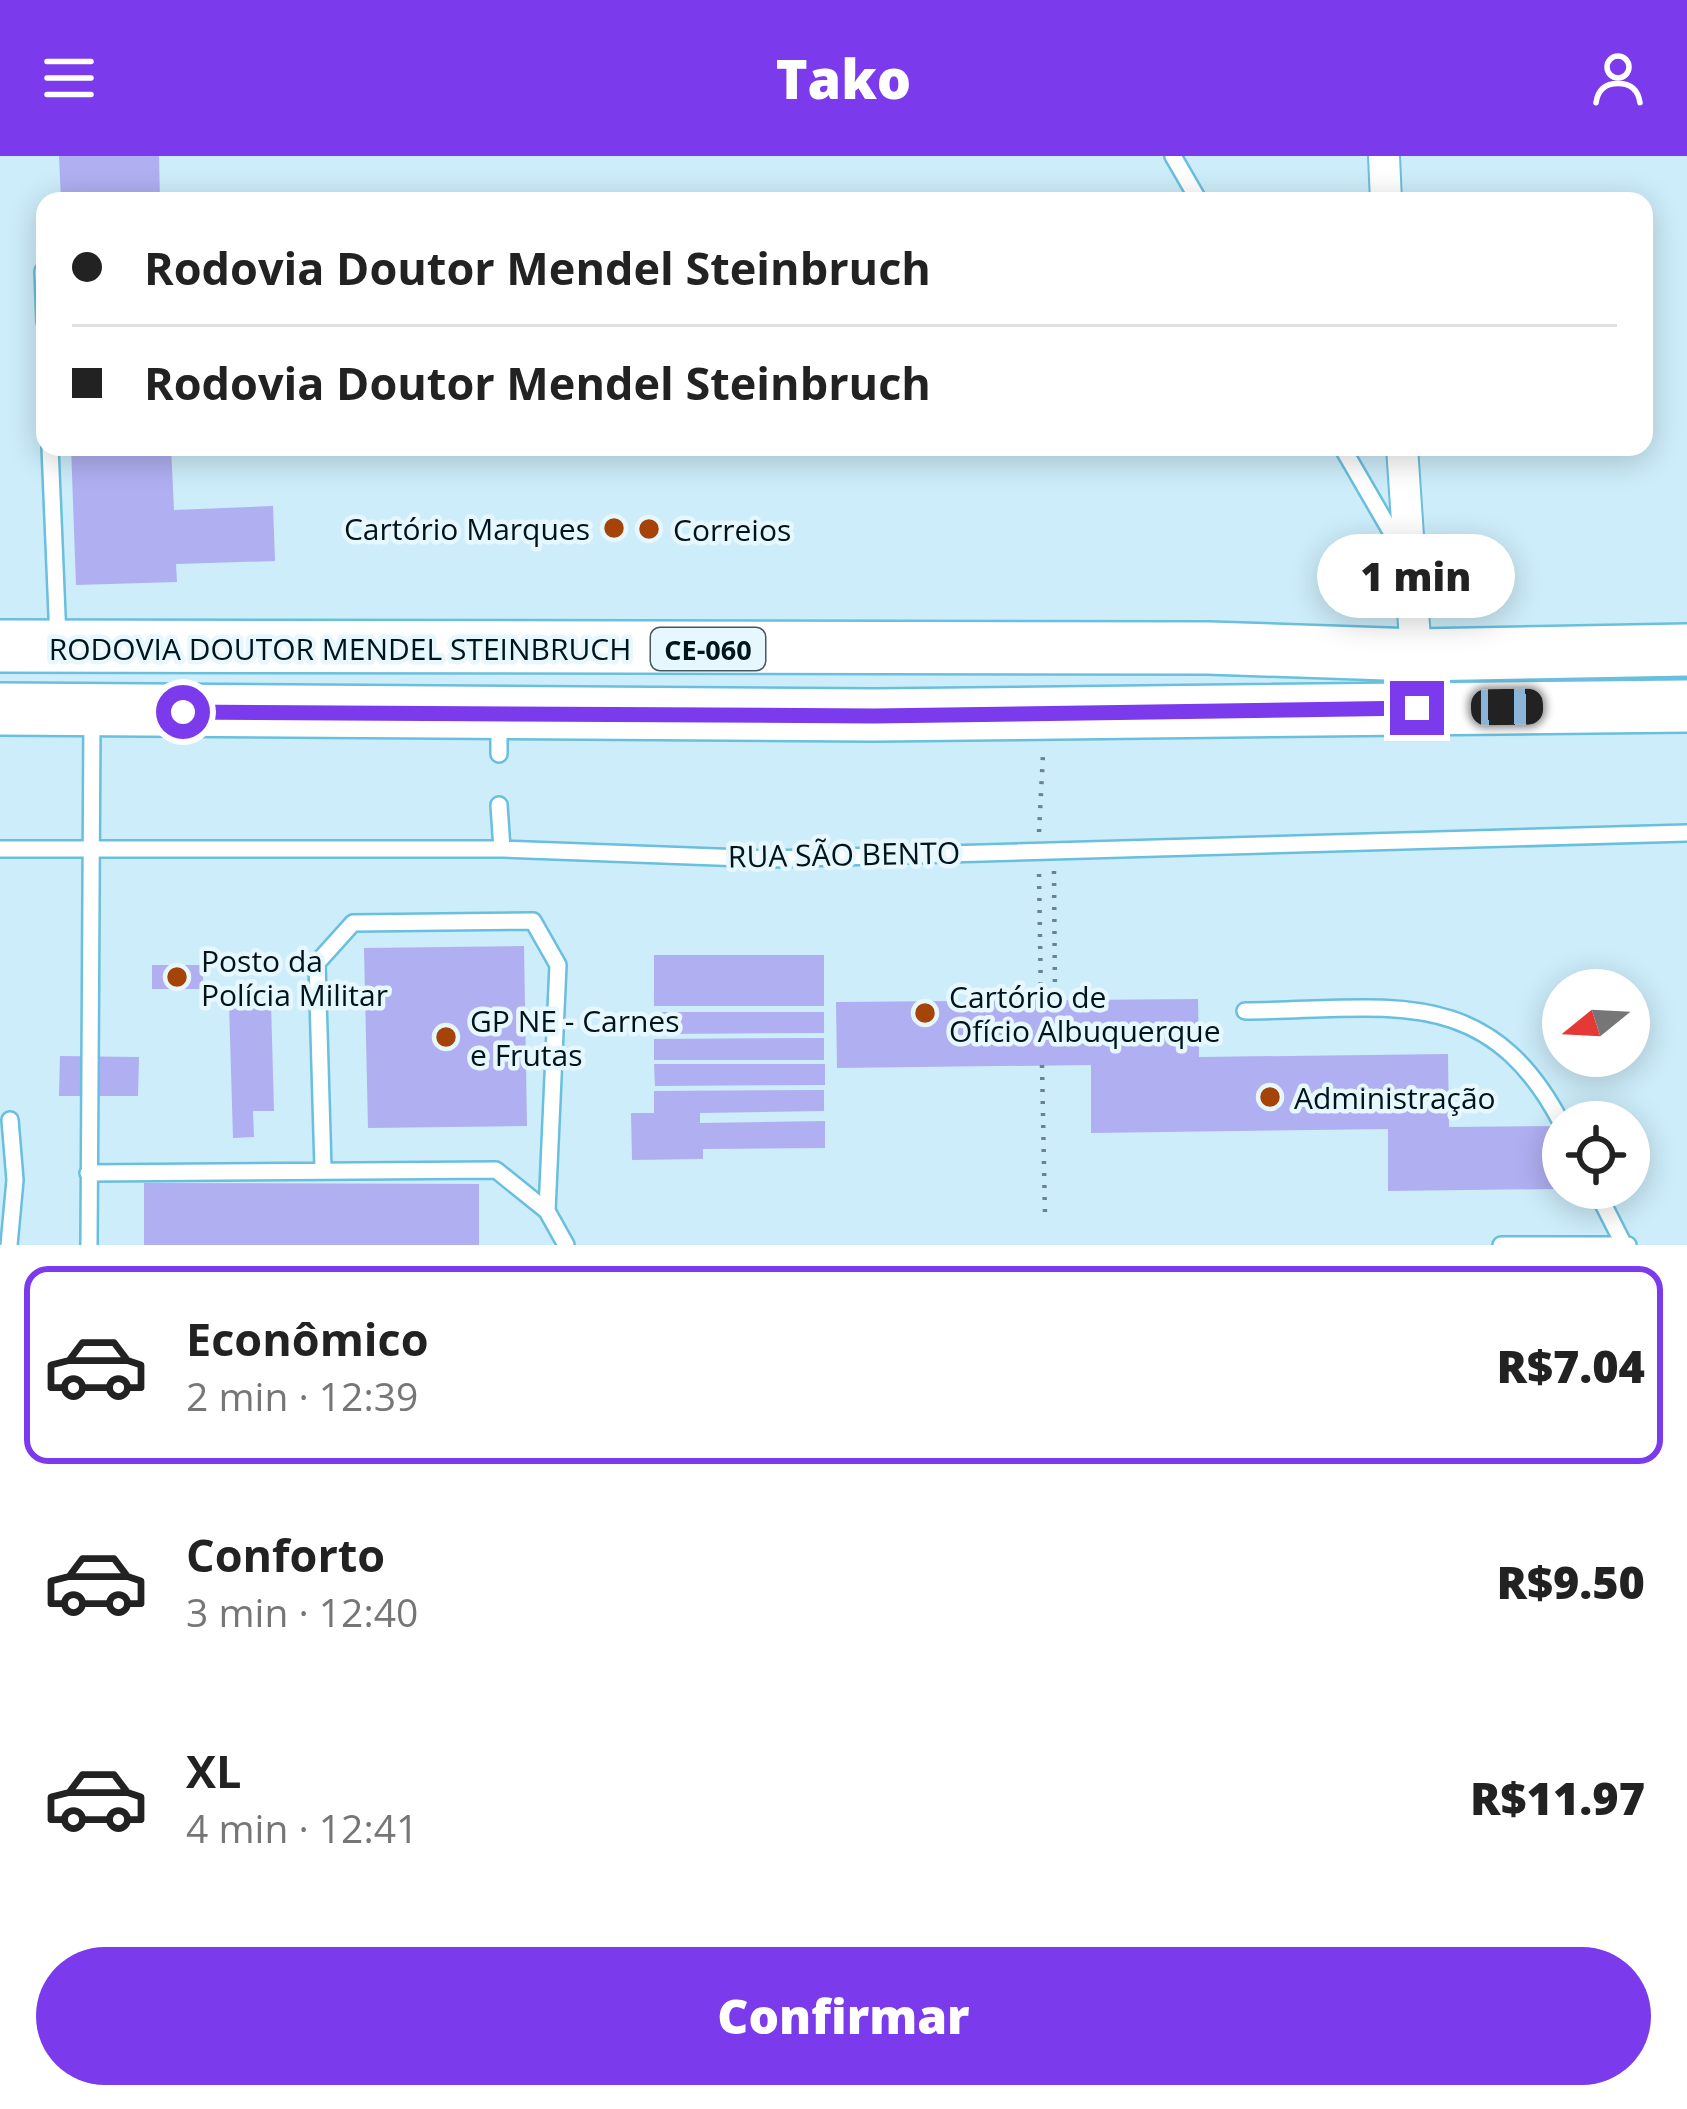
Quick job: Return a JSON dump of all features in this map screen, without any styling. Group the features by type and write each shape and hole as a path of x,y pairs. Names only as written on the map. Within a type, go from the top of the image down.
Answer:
{"highway":[{"name":"RODOVIA DOUTOR MENDEL STEINBRUCH","path":"0,646 1209,648 1416,655 1687,650"},
{"name":"RODOVIA DOUTOR MENDEL STEINBRUCH","path":"0,710 499,734 1687,706"}],"street":[{"path":"1384,156 1386,192"},
{"path":"1403,456 1416,655"}],"lane":[{"path":"1173,156 1194,192"},
{"path":"50,456 58,648"},
{"path":"1347,456 1409,562"},
{"path":"89,1245 92,711"},
{"path":"499,805 502,849"},
{"name":"RUA SÃO BENTO","path":"0,849 502,849 770,859 1687,833"},
{"path":"323,1169 317,963 353,923 533,921 558,965 548,1211"},
{"path":"1245,1011 1446,1016 1508,1047 1550,1101"},
{"path":"9,1245 15,1180 10,1120"},
{"path":"88,1173 496,1170 548,1211 566,1245"},
{"path":"1501,1245 1626,1244 1607,1209"}],"path":[{"path":"1053,848 1055,999"},
{"path":"1042,1065 1045,1215"}],"building":[{"path":"59,156 159,156 160,192 61,192"},
{"path":"71,456 171,456 174,510 273,506 275,561 176,564 177,582 76,585"},
{"name":"GP NE - Carnes e Frutas","path":"524,946 527,1126 368,1128 364,948"},
{"path":"654,955 824,955 824,1006 654,1006"},
{"name":"Posto da Polícia Militar","path":"152,965 203,965 203,989 152,989"},
{"name":"Administração","path":"1198,999 1199,1057 1448,1054 1449,1127 1542,1126 1542,1189 1388,1191 1388,1129 1091,1133 1091,1065 837,1068 836,1002"},
{"path":"229,1003 271,1003 274,1111 253,1111 254,1137 233,1138"},
{"path":"654,1012 824,1012 824,1033 654,1034"},
{"path":"824,1038 824,1060 654,1060 654,1039"},
{"path":"60,1056 139,1057 138,1096 59,1096"},
{"path":"654,1064 825,1064 825,1085 655,1086"},
{"path":"824,1090 824,1111 700,1113 700,1123 825,1121 825,1148 703,1149 703,1159 632,1160 631,1113 654,1113 654,1091"},
{"path":"144,1183 479,1184 479,1245 144,1245"}],"place":[{"name":"Cartório Marques","path":"614,528"},
{"name":"Correios","path":"649,529"},
{"name":"Posto da Polícia Militar","path":"177,977"},
{"name":"Cartório de Ofício Albuquerque","path":"925,1013"},
{"name":"GP NE - Carnes e Frutas","path":"446,1037"},
{"name":"Administração","path":"1270,1097"}],"route":[{"path":"183,712 874,716 1417,708"}]}
